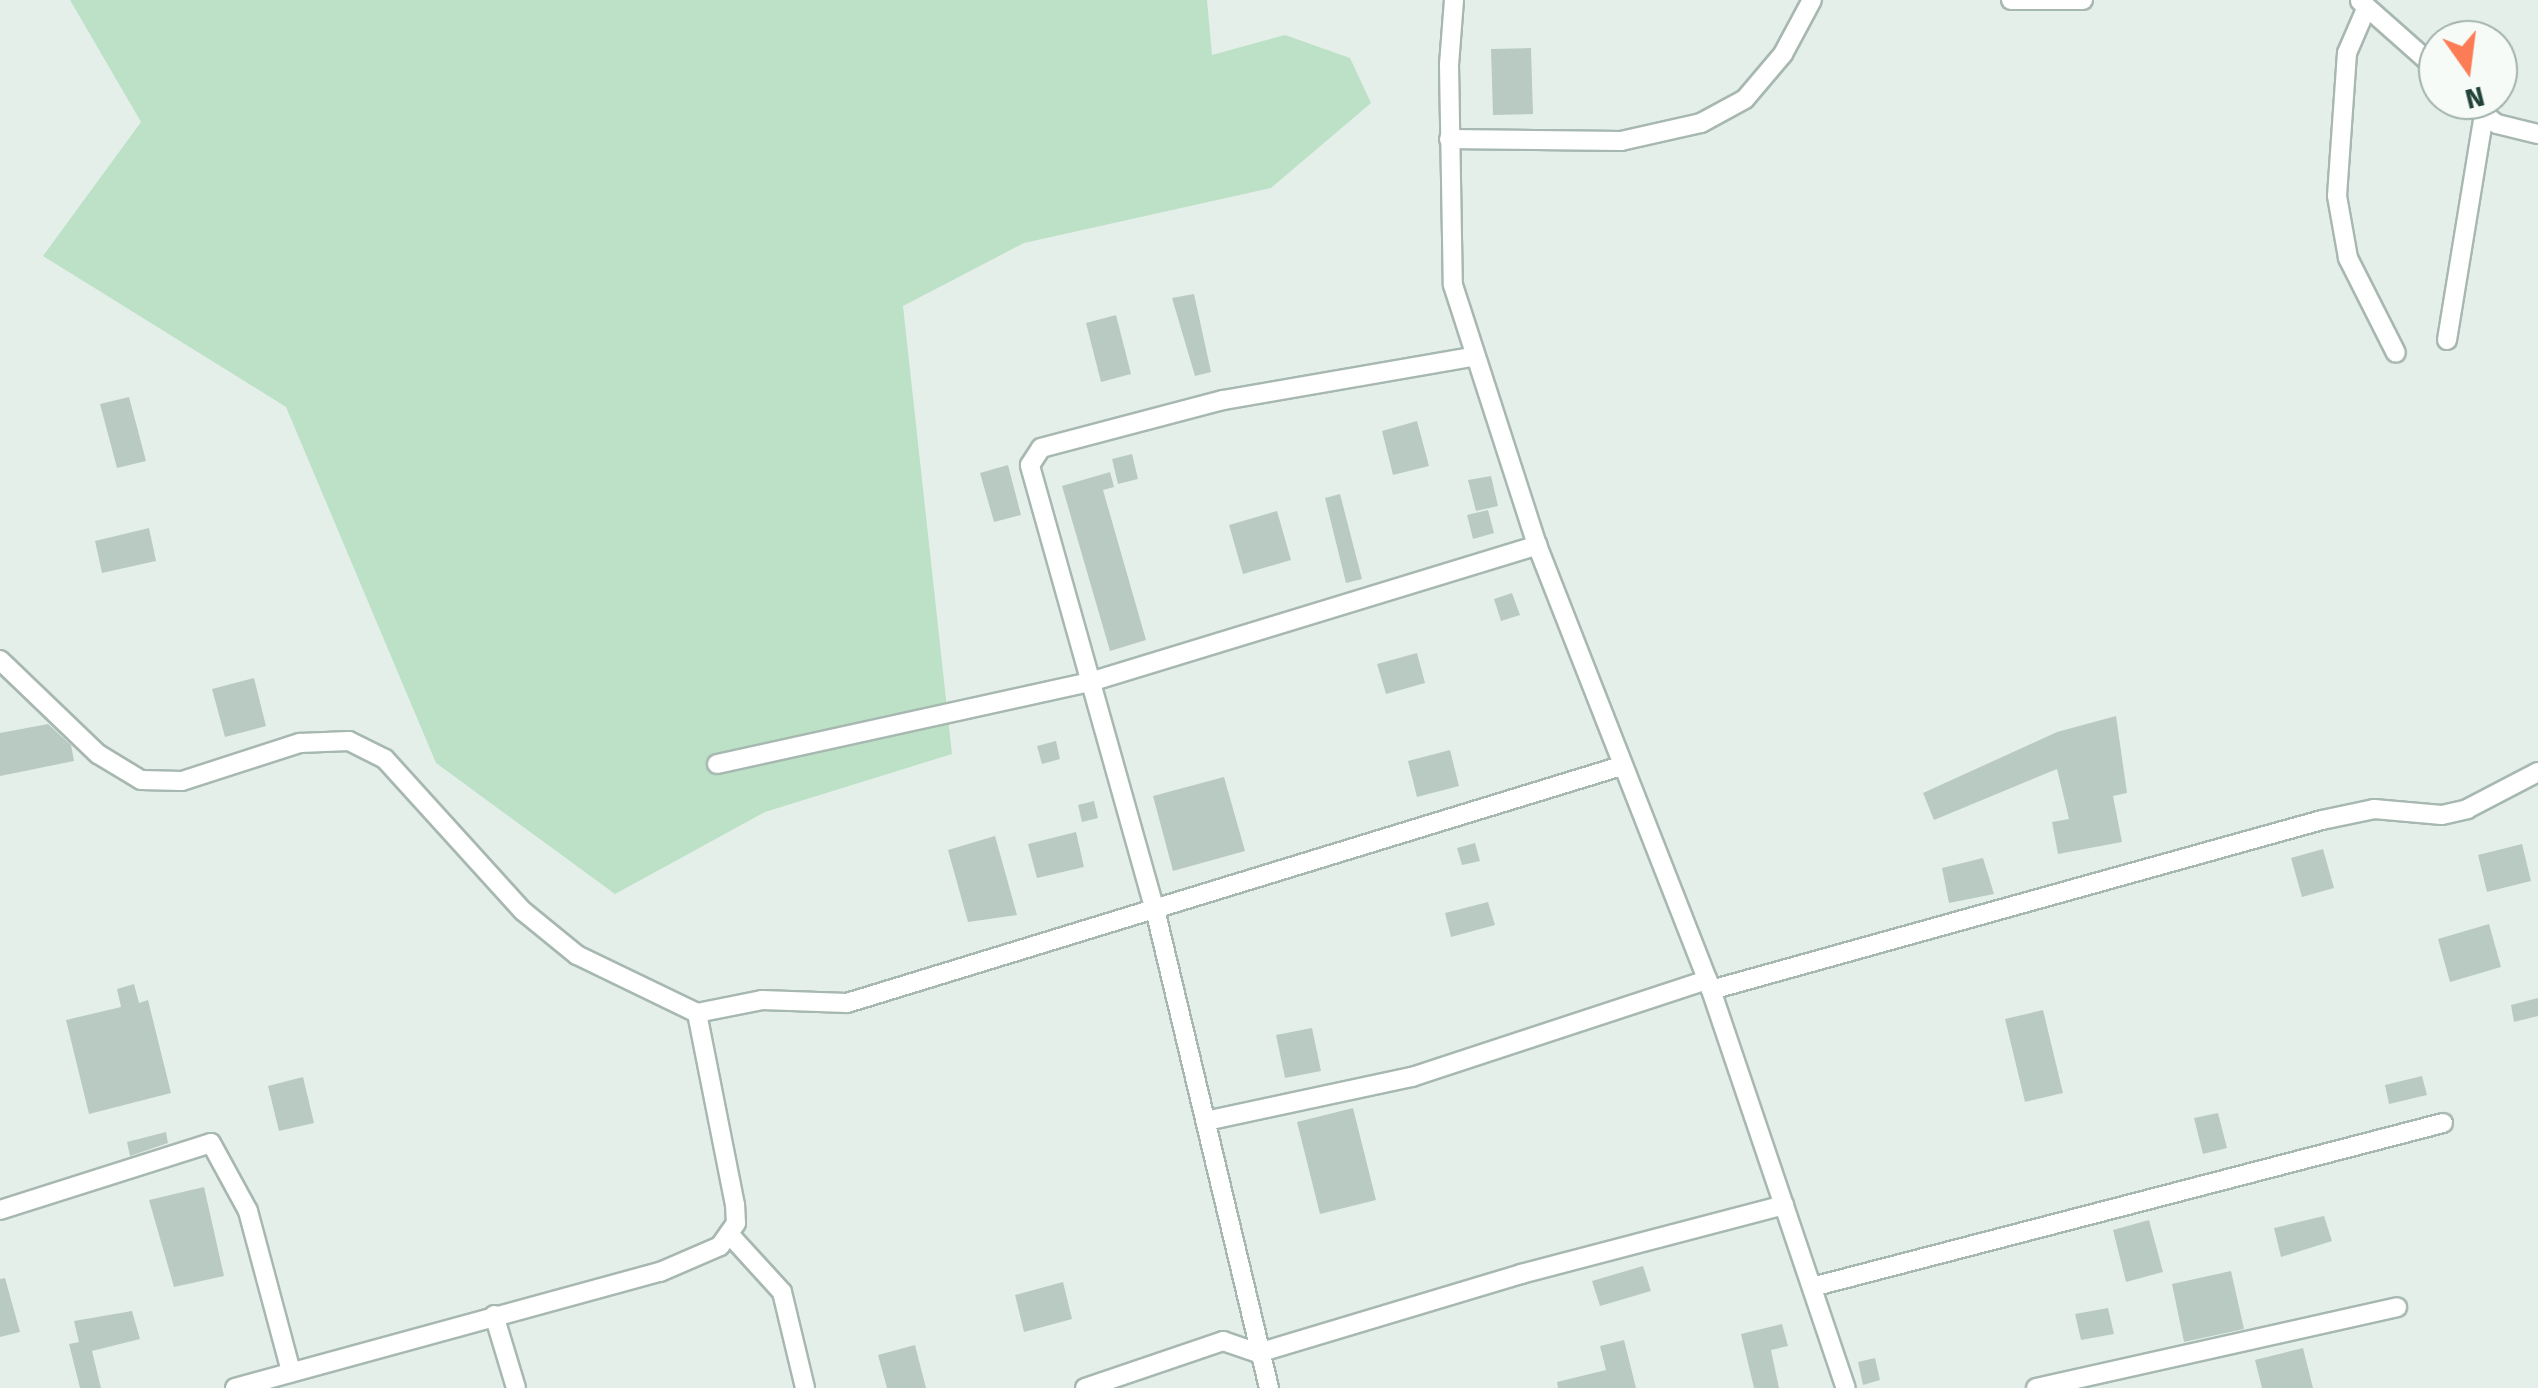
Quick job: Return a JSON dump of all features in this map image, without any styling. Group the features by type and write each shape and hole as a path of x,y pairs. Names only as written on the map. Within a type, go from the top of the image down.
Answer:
{"street":[{"path":"1454,0 1449,139 1453,285 1473,357 1537,546 1709,985 1846,1388"},
{"path":"1449,139 1621,140 1702,123 1745,99 1784,54 1812,0"},
{"path":"2012,0 2083,0"},
{"path":"2396,353 2348,258 2337,196 2347,53 2363,4 2418,52"},
{"path":"2447,340 2483,120"},
{"path":"2498,120 2538,134"},
{"path":"1268,1388 1154,907 1030,465 1040,448 1223,400 1473,357"},
{"path":"717,764 1090,682 1537,546"},
{"path":"0,660 98,754 141,780 182,781 300,742 350,741 385,759 523,910 577,955 697,1013 762,1000 847,1003 1621,766"},
{"path":"1206,1121 1412,1077 1709,985 2304,824 2374,809 2442,815 2467,808 2538,772"},
{"path":"235,1388 660,1272 720,1246 730,1235 735,1205 697,1013"},
{"path":"1812,1288 2443,1122"},
{"path":"0,1210 211,1143 248,1211 291,1372"},
{"path":"1085,1388 1223,1341 1258,1353 1521,1274 1784,1205"},
{"path":"730,1235 782,1292 806,1388"},
{"path":"2036,1388 2396,1306"},
{"path":"494,1315 516,1388"}],"green space":[{"path":"70,0 1207,0 1212,55 1285,35 1350,58 1371,103 1271,188 1024,243 903,306 952,754 765,812 615,894 436,763 286,407 43,256 141,122"}],"building":[{"path":"1531,48 1533,114 1493,115 1491,49"},
{"path":"1194,294 1211,372 1195,376 1172,298"},
{"path":"1116,315 1131,374 1101,382 1086,323"},
{"path":"129,397 146,461 117,468 100,404"},
{"path":"1417,421 1429,466 1393,475 1382,431"},
{"path":"1132,454 1138,479 1118,484 1112,459"},
{"path":"1008,465 1021,515 994,522 980,473"},
{"path":"1110,472 1114,487 1103,490 1146,640 1110,651 1062,486"},
{"path":"1491,476 1498,506 1476,511 1468,480"},
{"path":"1340,494 1362,579 1346,583 1325,498"},
{"path":"1488,510 1494,533 1473,539 1467,515"},
{"path":"1277,511 1291,560 1243,574 1229,525"},
{"path":"149,528 156,561 102,573 95,541"},
{"path":"1512,593 1520,615 1501,621 1494,599"},
{"path":"1417,653 1425,683 1386,694 1377,664"},
{"path":"254,678 266,726 225,737 212,689"},
{"path":"2116,716 2127,793 2113,796 2122,842 2058,854 2052,822 2069,819 2057,769 1934,820 1923,793 2057,732"},
{"path":"48,724 71,745 74,761 0,776 0,733"},
{"path":"1056,741 1060,759 1042,764 1037,746"},
{"path":"1450,750 1459,786 1417,797 1408,761"},
{"path":"1224,777 1245,851 1173,871 1153,796"},
{"path":"1094,801 1098,818 1082,822 1078,805"},
{"path":"1076,832 1084,867 1037,878 1028,844"},
{"path":"995,836 1017,915 968,922 948,850"},
{"path":"1475,843 1480,861 1462,865 1457,848"},
{"path":"2522,844 2531,881 2487,892 2478,855"},
{"path":"2323,849 2334,888 2302,897 2291,858"},
{"path":"1983,858 1994,894 1949,903 1942,868"},
{"path":"1488,902 1495,925 1451,937 1445,913"},
{"path":"2489,924 2501,967 2450,982 2438,939"},
{"path":"134,984 139,1003 148,1000 171,1093 89,1114 66,1020 121,1007 117,989"},
{"path":"2538,998 2538,1016 2514,1022 2511,1005"},
{"path":"2043,1010 2063,1093 2025,1102 2005,1019"},
{"path":"1312,1028 1321,1071 1285,1078 1276,1035"},
{"path":"2422,1076 2427,1095 2389,1104 2385,1085"},
{"path":"303,1077 314,1123 279,1131 268,1086"},
{"path":"1353,1108 1376,1200 1320,1214 1297,1122"},
{"path":"2218,1113 2227,1148 2203,1154 2194,1118"},
{"path":"166,1132 168,1143 130,1156 127,1142"},
{"path":"204,1187 224,1276 174,1287 149,1200"},
{"path":"2324,1216 2332,1241 2281,1257 2274,1228"},
{"path":"2149,1220 2163,1272 2126,1282 2113,1230"},
{"path":"1643,1266 1651,1291 1600,1306 1592,1281"},
{"path":"2231,1271 2244,1329 2184,1342 2172,1284"},
{"path":"5,1278 20,1332 0,1337 0,1279"},
{"path":"1063,1282 1072,1319 1024,1332 1015,1295"},
{"path":"2108,1308 2114,1334 2081,1340 2075,1314"},
{"path":"132,1311 140,1339 92,1351 101,1388 80,1388 69,1344 79,1342 74,1321"},
{"path":"1782,1324 1788,1346 1771,1350 1779,1388 1754,1388 1741,1334"},
{"path":"1624,1340 1636,1388 1558,1388 1557,1382 1606,1370 1600,1346"},
{"path":"915,1345 926,1388 887,1388 878,1355"},
{"path":"2303,1348 2313,1388 2262,1388 2255,1360"},
{"path":"1875,1358 1880,1380 1863,1385 1858,1362"}]}
